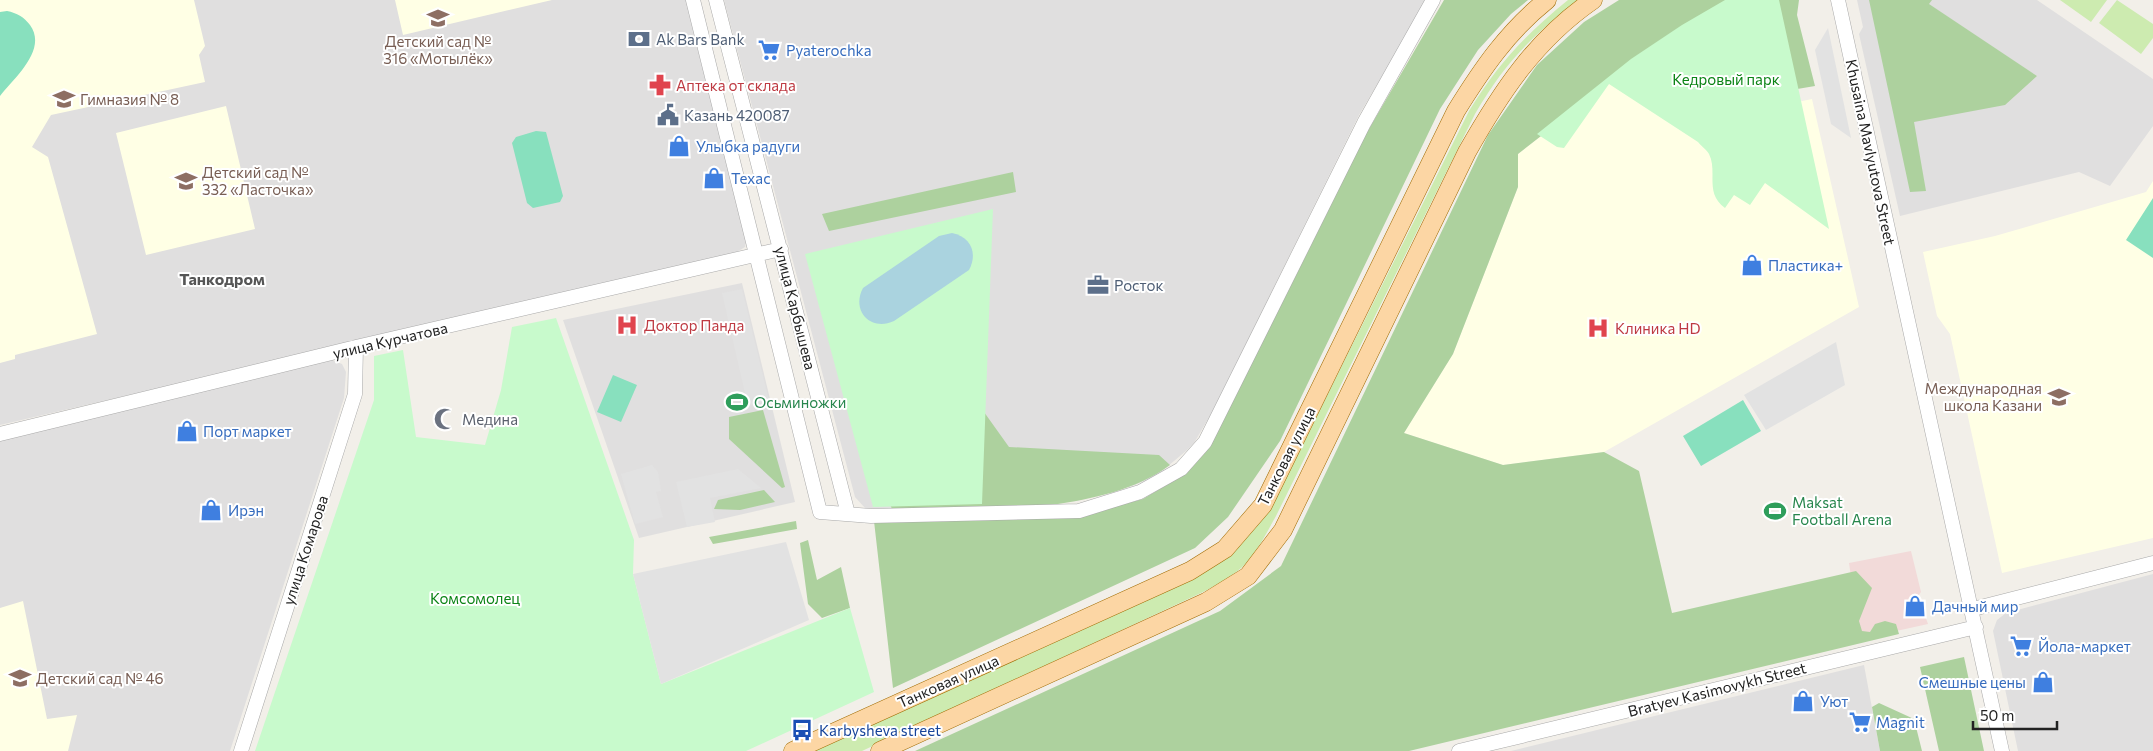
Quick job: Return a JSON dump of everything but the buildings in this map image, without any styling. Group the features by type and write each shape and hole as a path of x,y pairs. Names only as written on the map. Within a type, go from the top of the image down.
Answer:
{"main road":[{"name":"Танковая улица","path":"793,751 1190,571 1225,549 1263,506 1456,111 1485,64 1526,16 1548,0"},
{"name":"Танковая улица","path":"880,751 1206,602 1248,576 1283,530 1467,152 1497,99 1529,56 1577,11 1593,0"}],"street":[{"name":"улица Карбышева","path":"693,0 820,512 848,514 716,0"},
{"path":"848,514 871,516 1079,511 1140,492 1181,470 1205,442 1364,123 1433,0"},
{"path":"1838,0 2002,751"},
{"name":"улица Курчатова","path":"0,434 356,347 781,249"},
{"name":"улица Комарова","path":"241,751 355,394 356,347"},
{"path":"1972,609 2153,563"},
{"name":"Bratyev Kasimovykh Street","path":"1458,751 1976,627"}],"shaded area":[{"path":"0,0 687,0 747,237 745,247 732,255 0,425"},
{"name":"Гимназия № 8","path":"0,0 194,0 205,46 199,55 205,82 51,115 32,147 48,157 97,334 15,355 15,359 0,363"},
{"name":"Детский сад № 316 «Мотылёк»","path":"395,0 552,0 403,35"},
{"path":"724,0 1427,0 1359,115 1211,414 1194,443 1186,451 1156,476 1132,486 1076,501 885,509 865,508 855,497"},
{"path":"1857,0 2037,0 2153,79 2153,126 2110,186 2079,172 1900,216 1859,34 1863,27"},
{"path":"1828,28 1851,138 1831,124 1815,50"},
{"path":"1610,83 1682,126 1812,99 1859,307 1604,452 1503,465 1404,433 1453,354 1518,187 1518,154"},
{"name":"Детский сад № 332 «Ласточка»","path":"226,106 255,229 146,255 116,133"},
{"name":"Международная школа Казани","path":"2153,181 2153,538 2002,573 1950,334 1937,316 1923,252 1995,236 2146,192"},
{"path":"742,283 795,502 639,538 563,320"},
{"path":"742,289 769,401 748,406 722,293"},
{"path":"1836,342 1845,385 1766,430 1744,395"},
{"path":"332,360 342,364 346,372 344,398 230,751 0,751 0,441"},
{"path":"652,465 658,472 661,491 656,492 663,517 635,524 621,474"},
{"path":"738,469 761,488 710,498 715,522 687,527 676,482"},
{"path":"786,542 809,620 661,684 633,574"},
{"path":"1911,551 1921,592 1918,596 1928,624 1860,639 1849,563"},
{"path":"2153,574 2153,751 2018,751 1993,631 1997,620 2006,613"},
{"name":"Детский сад № 46","path":"23,601 47,719 77,715 68,751 0,751 0,608"},
{"path":"1864,665 1880,751 1511,751"}],"green space":[{"path":"1444,0 1528,0 1511,14 1478,50 1440,109 1280,441 1228,517 1195,548 893,688 874,521 1079,516 1143,499 1183,475 1366,134"},
{"path":"1568,0 1578,0 1546,26 1520,51 1497,79 1475,114 1276,516 1254,554 1239,570 1201,593 862,751 810,751 1231,554 1269,512 1469,111 1513,51"},
{"path":"1619,0 1799,0 1797,15 1815,86 1691,107 1609,83 1518,154 1518,187 1453,354 1404,433 1503,465 1604,452 1639,471 1672,613 1856,571 1872,588 1859,621 1862,631 1870,632 1875,624 1885,621 1896,624 1899,634 1409,751 915,751 1220,611 1281,566 1488,135 1537,65 1584,22"},
{"name":"Кедровый парк","path":"1725,0 1779,0 1829,229 1765,183 1750,205 1734,195 1725,208 1715,196 1711,161 1707,151 1698,142 1609,84 1564,148 1557,147 1537,134 1631,59 1682,25"},
{"path":"1869,0 1932,0 1929,4 2037,76 2005,105 1914,122 1926,191 1910,192"},
{"path":"2060,0 2107,0 2091,22"},
{"path":"2117,0 2153,24 2153,38 2141,54 2099,23"},
{"path":"7,11 20,16 28,22 34,34 35,44 27,63 0,96 0,12"},
{"path":"536,131 546,132 563,196 560,202 533,208 527,203 512,143 516,137"},
{"path":"1013,172 1016,192 829,231 822,214"},
{"path":"2153,198 2153,258 2126,240"},
{"path":"993,209 982,504 873,507 805,254"},
{"name":"Комсомолец","path":"556,318 634,540 633,574 661,684 850,608 874,692 746,751 255,751 374,400 374,356 403,350 416,437 485,445 501,390 512,327"},
{"path":"613,375 637,385 621,422 597,412"},
{"path":"1743,400 1761,431 1701,466 1683,436"},
{"path":"763,410 785,487 782,488 729,439 729,417"},
{"path":"984,412 1009,447 1159,455 1170,465 1157,474 1128,487 1083,500 1052,505 892,509 889,502"},
{"path":"764,490 775,502 740,510 714,509 718,500"},
{"path":"796,521 797,529 713,544 709,537"},
{"path":"808,540 817,580 841,567 850,608 822,618 808,604 800,543"},
{"path":"1964,657 1984,751 1939,751 1920,667"},
{"path":"1879,703 1914,719 1922,751 1880,751 1872,707"}],"water":[{"path":"952,233 964,238 971,247 973,258 969,270 894,321 877,324 865,317 859,304 863,288 939,236"}],"place":[{"name":"Детский сад № 316 «Мотылёк»","path":"438,18"},
{"name":"Ak Bars Bank","path":"639,39"},
{"name":"Pyaterochka","path":"769,50"},
{"name":"Аптека от склада","path":"660,85"},
{"name":"Гимназия № 8","path":"64,99"},
{"name":"Казань 420087","path":"668,115"},
{"name":"Улыбка радуги","path":"679,146"},
{"name":"Техас","path":"714,178"},
{"name":"Детский сад № 332 «Ласточка»","path":"186,181"},
{"name":"Пластика+","path":"1752,265"},
{"name":"Росток","path":"1098,285"},
{"name":"Доктор Панда","path":"627,325"},
{"name":"Клиника HD","path":"1598,328"},
{"name":"Международная школа Казани","path":"2059,397"},
{"name":"Осьминожки","path":"737,402"},
{"name":"Медина","path":"445,419"},
{"name":"Порт маркет","path":"187,431"},
{"name":"Ирэн","path":"211,510"},
{"name":"Maksat Football Arena","path":"1775,511"},
{"name":"Дачный мир","path":"1915,606"},
{"name":"Йола-маркет","path":"2021,646"},
{"name":"Детский сад № 46","path":"20,678"},
{"name":"Смешные цены","path":"2043,682"},
{"name":"Уют","path":"1803,701"},
{"name":"Magnit","path":"1860,722"},
{"name":"Karbysheva street","path":"802,730"}],"district":[{"name":"Танкодром","path":"222,278"}]}
